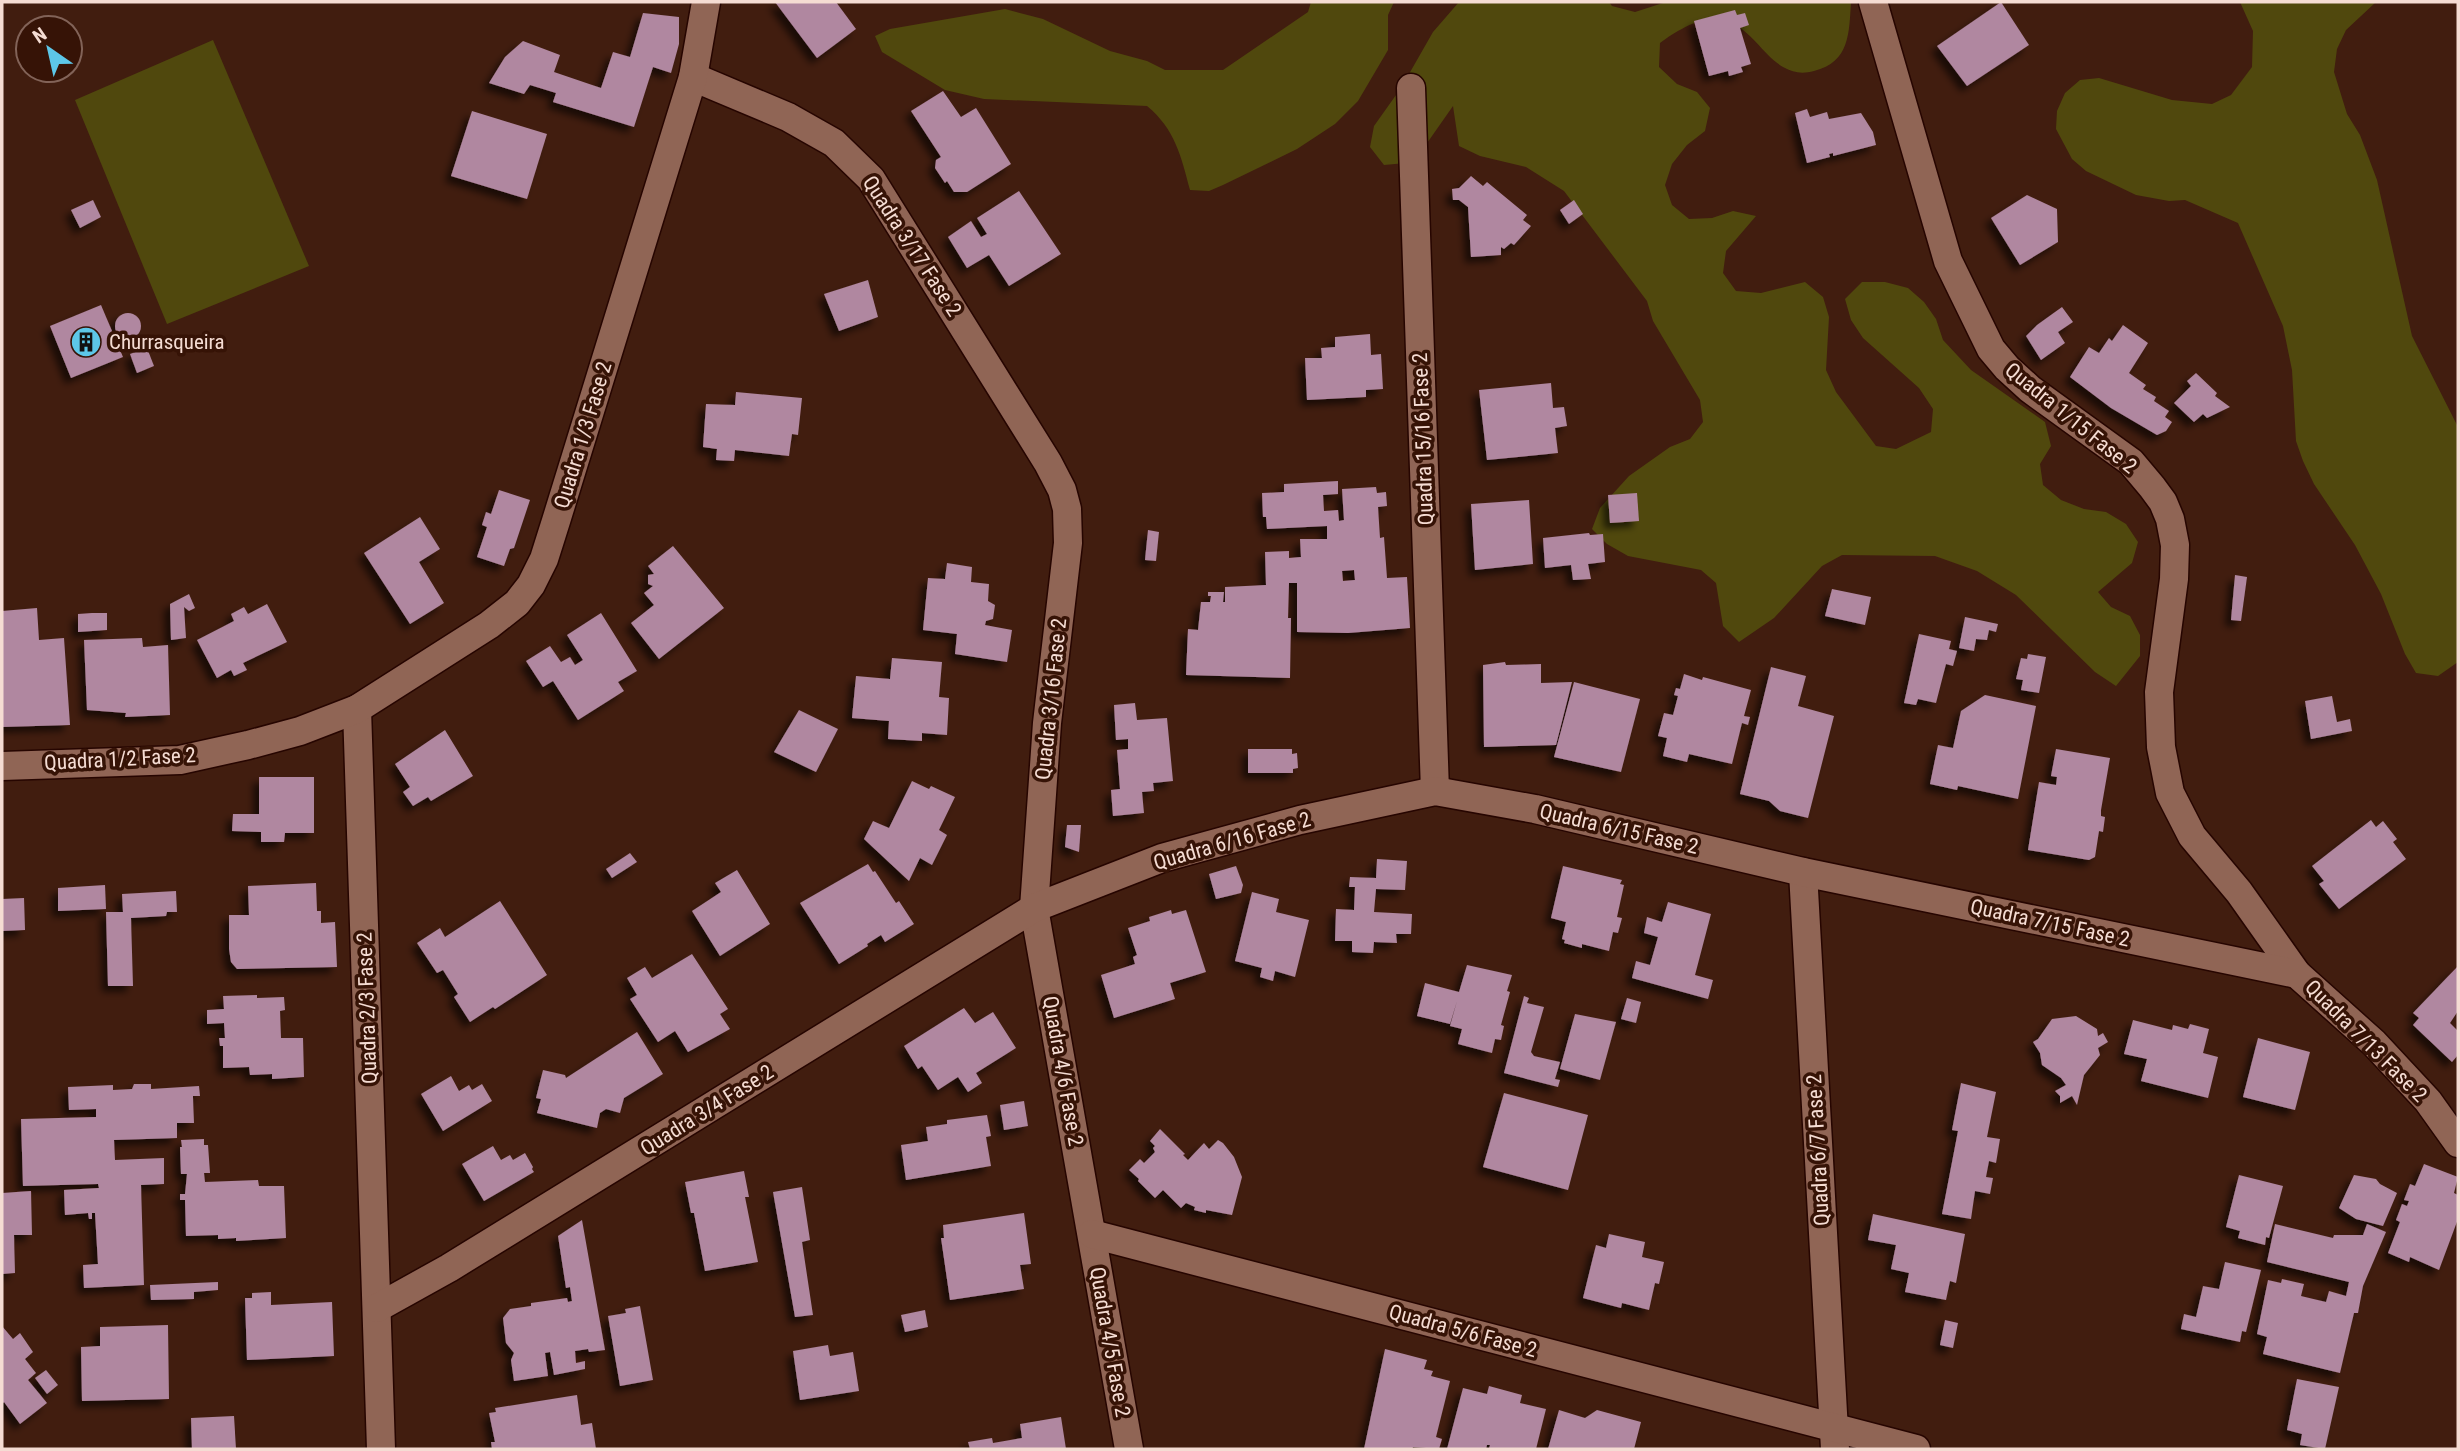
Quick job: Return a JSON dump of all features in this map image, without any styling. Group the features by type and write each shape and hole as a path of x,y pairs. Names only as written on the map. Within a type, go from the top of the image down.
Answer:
{"street":[{"name":"Quadra 1/3 Fase 2","path":"357,709 489,625 517,603 531,585 544,559 693,78 706,2"},
{"name":"Quadra 1/15 Fase 2","path":"1873,2 1948,261 1991,349 2030,389 2131,462 2163,502 2170,519 2175,545 2174,579 2159,692 2161,747 2170,793 2192,836 2239,892 2297,974"},
{"name":"Quadra 3/17 Fase 2","path":"693,78 788,117 834,143 864,171 884,198 1062,490"},
{"name":"Quadra 15/16 Fase 2","path":"1411,88 1435,791"},
{"name":"Quadra 3/16 Fase 2","path":"1034,908 1047,723 1068,544 1067,509 1062,490"},
{"name":"Quadra 1/2 Fase 2","path":"2,766 180,760 300,731 357,709"},
{"name":"Quadra 2/3 Fase 2","path":"357,709 381,1449"},
{"name":"Quadra 6/15 Fase 2","path":"1435,791 1535,809 1803,872"},
{"name":"Quadra 6/16 Fase 2","path":"1034,908 1162,858 1300,820 1435,791"},
{"name":"Quadra 7/15 Fase 2","path":"1803,872 2297,974"},
{"name":"Quadra 6/7 Fase 2","path":"1803,872 1834,1438"},
{"name":"Quadra 4/6 Fase 2","path":"1034,908 1092,1234"},
{"name":"Quadra 3/4 Fase 2","path":"377,1308 449,1268 1034,908"},
{"name":"Quadra 7/13 Fase 2","path":"2297,974 2374,1043 2428,1101 2458,1143"},
{"name":"Quadra 5/6 Fase 2","path":"1092,1234 1834,1438 1916,1449"},
{"name":"Quadra 4/5 Fase 2","path":"1092,1234 1129,1449"}],"shaded area":[{"path":"1311,2 1394,2 1388,15 1388,50 1358,101 1335,124 1297,149 1209,191 1190,190 1171,134 1147,106 984,99 945,90 882,52 875,36 890,29 1005,9 1043,19 1110,51 1147,61 1165,70 1223,70 1308,12"},
{"path":"1459,2 1609,2 1612,6 1635,12 1666,2 1851,2 1848,35 1841,53 1826,67 1810,72 1791,71 1783,67 1744,31 1720,19 1693,24 1660,43 1659,67 1677,84 1697,92 1710,108 1705,131 1687,145 1672,164 1665,185 1672,205 1689,219 1712,218 1733,211 1756,216 1726,251 1723,273 1736,291 1761,293 1805,282 1823,297 1829,317 1826,370 1836,392 1876,446 1896,449 1931,432 1933,409 1919,388 1863,338 1851,320 1845,299 1862,282 1885,282 1908,288 1924,302 1936,319 1943,340 1971,370 2045,422 2051,446 2040,464 2043,485 2061,500 2084,509 2106,512 2126,524 2138,542 2132,563 2098,592 2111,607 2130,616 2140,635 2140,656 2116,686 2095,672 2016,595 1977,571 1935,556 1842,555 1822,566 1774,618 1739,642 1723,626 1716,583 1701,570 1628,556 1607,544 1592,529 1600,508 1629,476 1670,447 1690,439 1703,422 1700,400 1653,321 1647,301 1564,191 1526,167 1480,156 1459,146 1453,106 1425,146 1406,163 1384,165 1370,147 1374,126 1401,88 1433,32"},
{"path":"2240,2 2376,2 2346,30 2337,49 2334,72 2347,114 2360,135 2377,180 2412,336 2458,427 2458,662 2438,676 2416,673 2405,654 2381,594 2355,545 2314,484 2303,461 2296,441 2292,370 2283,326 2238,223 2185,200 2169,201 2136,195 2086,171 2072,159 2056,129 2057,111 2065,93 2080,80 2099,78 2172,100 2212,104 2231,95 2252,67 2253,31"},
{"path":"213,40 309,266 167,324 75,100"}],"building":[{"path":"775,2 836,2 856,29 817,58"},
{"path":"2001,2 2029,45 1967,86 1937,46"},
{"path":"1735,10 1737,15 1745,13 1749,25 1740,28 1751,64 1741,67 1743,72 1729,76 1728,71 1709,76 1694,21"},
{"path":"643,13 679,17 679,44 671,73 653,67 634,127 553,102 556,93 530,85 524,94 489,83 505,57 523,41 560,55 554,72 601,88 613,52 630,57"},
{"path":"943,91 961,117 976,108 1011,164 967,192 954,192 947,181 945,183 935,168 936,160 941,157 911,111"},
{"path":"1807,109 1810,117 1827,112 1829,119 1861,113 1873,132 1876,145 1833,156 1833,153 1829,154 1830,157 1807,163 1795,113"},
{"path":"472,111 547,134 527,199 451,176"},
{"path":"1471,176 1483,186 1487,182 1527,215 1523,220 1531,226 1514,245 1511,243 1504,249 1501,247 1501,255 1471,257 1468,207 1459,200 1453,200 1452,189 1459,188"},
{"path":"1019,191 1061,254 1009,286 989,255 967,268 948,237 971,221 981,237 987,234 977,218"},
{"path":"2027,195 2057,209 2058,242 2020,265 1991,218"},
{"path":"93,200 101,217 80,228 71,210"},
{"path":"1574,200 1583,214 1569,224 1560,210"},
{"path":"868,280 878,317 839,331 824,294"},
{"name":"Churrasqueira","path":"101,305 123,357 71,378 50,326"},
{"path":"2062,307 2073,322 2058,332 2065,343 2041,360 2026,336"},
{"path":"128,313 137,317 141,326 137,335 128,339 119,335 115,326 119,317"},
{"path":"2123,325 2148,343 2129,373 2146,385 2143,389 2156,397 2154,401 2169,411 2165,417 2172,422 2166,431 2157,435 2111,408 2070,377 2089,347 2099,353 2109,338 2112,341"},
{"path":"1370,334 1371,355 1381,354 1383,389 1366,390 1366,397 1307,400 1305,358 1322,358 1321,348 1335,347 1335,337"},
{"path":"147,348 154,366 137,373 130,354"},
{"path":"2196,373 2217,393 2215,396 2230,407 2207,418 2203,414 2194,422 2174,403 2191,386 2187,381"},
{"path":"1551,383 1553,408 1564,407 1567,426 1555,428 1558,453 1487,460 1479,390"},
{"path":"736,392 802,398 798,435 792,434 789,456 735,450 734,461 716,460 717,449 703,447 706,404 735,405"},
{"path":"1338,481 1338,494 1323,495 1324,511 1338,510 1339,521 1344,520 1342,489 1376,487 1377,493 1386,492 1387,506 1378,507 1380,538 1384,537 1387,578 1407,577 1410,628 1348,633 1297,632 1297,583 1289,583 1290,678 1186,675 1188,629 1198,630 1201,602 1210,602 1211,596 1208,596 1208,592 1224,592 1225,602 1225,587 1266,585 1265,552 1289,551 1289,558 1301,557 1300,539 1327,539 1327,526 1267,529 1266,517 1263,517 1262,493 1284,492 1284,484","holes":["1354,570 1355,580 1343,581 1342,571"]},
{"path":"499,490 530,500 514,548 510,549 504,566 477,557 487,527 482,525 486,512 491,514"},
{"path":"1637,493 1639,521 1610,523 1608,495"},
{"path":"1529,500 1533,564 1475,570 1471,504"},
{"path":"420,517 440,549 419,562 444,603 410,624 364,553"},
{"path":"1148,530 1159,532 1156,561 1145,560"},
{"path":"1603,534 1605,562 1588,564 1591,579 1573,580 1571,565 1545,568 1543,538"},
{"path":"673,546 724,608 659,659 631,623 654,605 644,593 653,586 648,584 648,575 654,574 648,566"},
{"path":"947,563 972,567 971,582 989,584 988,601 995,605 993,619 986,621 985,625 1012,630 1007,662 955,654 957,634 923,630 928,578 945,579"},
{"path":"2235,575 2247,577 2241,621 2231,620"},
{"path":"1832,589 1871,597 1865,625 1825,616"},
{"path":"189,594 195,608 189,611 184,607 186,638 171,640 170,604"},
{"path":"267,604 287,642 243,663 247,670 234,676 231,670 217,678 197,640 234,621 231,614 244,607 248,614"},
{"path":"37,608 39,640 64,638 70,725 2,727 2,611"},
{"path":"107,613 107,630 78,632 78,614"},
{"path":"601,613 637,671 618,682 624,691 578,720 553,681 543,687 526,661 550,646 561,662 570,657 575,665 583,660 567,635"},
{"path":"1965,617 1998,624 1996,632 1989,630 1987,640 1976,639 1974,651 1959,648"},
{"path":"1919,634 1951,641 1949,649 1957,651 1953,666 1946,664 1936,703 1918,699 1916,705 1904,703"},
{"path":"142,638 143,647 168,645 170,715 125,717 126,713 87,710 84,640"},
{"path":"2028,654 2046,657 2039,693 2021,690 2023,680 2016,679 2021,658 2027,659"},
{"path":"892,658 942,662 939,697 949,698 947,735 922,733 922,741 888,739 889,721 852,718 856,676 890,679"},
{"path":"1505,662 1506,665 1541,664 1541,683 1572,682 1556,745 1484,747 1483,665"},
{"path":"1771,667 1806,676 1798,706 1834,716 1808,818 1780,811 1769,801 1740,794"},
{"path":"1684,674 1751,690 1744,716 1750,717 1748,725 1742,723 1732,764 1689,754 1687,762 1663,756 1667,738 1658,736 1664,713 1673,715 1678,696 1674,695 1676,688 1680,689"},
{"path":"1574,682 1640,699 1621,772 1554,757"},
{"path":"1985,695 2036,706 2018,799 1958,786 1957,790 1930,784 1938,745 1953,748 1961,711"},
{"path":"2332,696 2337,722 2350,719 2352,731 2311,739 2305,701"},
{"path":"1135,703 1137,720 1167,718 1173,781 1153,783 1154,791 1142,792 1144,813 1113,816 1111,790 1120,789 1117,750 1128,749 1128,739 1116,740 1114,705"},
{"path":"799,710 838,729 816,772 774,752"},
{"path":"445,730 473,776 431,801 428,797 413,806 403,792 410,787 395,764"},
{"path":"1248,749 1292,749 1292,754 1297,753 1298,768 1293,769 1293,773 1248,773"},
{"path":"2056,749 2110,758 2101,810 2101,816 2105,817 2103,832 2099,831 2095,857 2089,860 2028,850 2039,782 2056,785 2057,777 2051,776"},
{"path":"259,777 314,777 314,833 285,833 284,842 261,842 261,832 232,831 233,814 259,814"},
{"path":"912,781 955,797 939,830 947,835 932,865 920,858 909,881 864,839 873,821 889,828"},
{"path":"2371,820 2376,827 2383,821 2397,839 2393,842 2406,859 2339,909 2319,884 2324,881 2312,866"},
{"path":"1067,825 1081,825 1079,852 1065,847"},
{"path":"630,853 637,862 612,878 606,869"},
{"path":"1377,859 1407,861 1405,890 1376,889 1374,912 1412,914 1411,934 1396,934 1397,943 1374,942 1373,953 1352,952 1352,941 1335,941 1336,909 1354,910 1355,887 1349,887 1350,877 1376,878"},
{"path":"868,864 914,924 885,942 881,935 839,964 800,903"},
{"path":"1236,866 1243,885 1241,893 1216,899 1209,874"},
{"path":"1563,866 1622,880 1620,884 1624,885 1617,917 1622,918 1618,933 1613,932 1609,951 1582,944 1582,948 1564,943 1565,940 1562,939 1566,922 1551,918"},
{"path":"737,870 770,924 720,956 692,911 721,892 715,883"},
{"path":"316,883 317,911 321,911 321,923 335,922 337,967 237,969 231,962 229,949 229,915 249,915 248,886"},
{"path":"105,885 106,909 58,911 58,888"},
{"path":"176,891 177,912 167,912 166,916 131,918 133,986 108,986 106,912 123,912 122,894"},
{"path":"1252,892 1279,899 1276,912 1309,920 1295,977 1275,971 1273,981 1260,977 1262,968 1235,961"},
{"path":"24,898 25,930 2,931 2,899"},
{"path":"500,901 547,975 470,1022 454,997 458,994 443,970 437,973 417,943 440,928 445,937"},
{"path":"1668,902 1711,914 1695,975 1713,980 1708,999 1632,978 1636,961 1650,965 1658,937 1644,933 1647,917 1662,922"},
{"path":"1171,910 1172,914 1186,910 1206,972 1170,983 1175,999 1114,1018 1101,975 1135,964 1133,957 1137,955 1128,928"},
{"path":"692,954 728,1009 720,1014 730,1029 688,1052 675,1031 658,1042 630,999 637,995 627,978 645,967 652,978"},
{"path":"1467,965 1512,975 1501,1025 1504,1026 1501,1040 1495,1039 1492,1053 1458,1044 1462,1029 1450,1026 1457,1001 1450,1024 1417,1016 1425,983 1459,992"},
{"path":"2458,966 2458,1011 2450,1023 2458,1031 2458,1055 2452,1062 2413,1025 2419,1018 2413,1013"},
{"path":"257,995 257,998 284,997 285,1010 280,1011 281,1038 303,1038 304,1077 272,1079 272,1074 250,1075 249,1067 223,1068 223,1046 220,1046 219,1038 225,1038 224,1023 207,1024 207,1010 224,1009 223,996"},
{"path":"1524,996 1529,998 1527,1003 1544,1007 1531,1052 1534,1056 1560,1062 1555,1079 1560,1080 1558,1087 1504,1073"},
{"path":"1627,998 1641,1002 1636,1023 1621,1019"},
{"path":"964,1008 975,1023 993,1012 1016,1048 976,1073 982,1083 968,1092 958,1077 938,1090 922,1066 918,1069 904,1046"},
{"path":"1575,1014 1616,1022 1600,1080 1560,1069"},
{"path":"2076,1016 2097,1029 2098,1036 2103,1033 2108,1042 2098,1048 2100,1055 2084,1075 2077,1105 2072,1096 2060,1103 2060,1096 2055,1091 2066,1085 2061,1078 2042,1065 2040,1053 2033,1042 2052,1019"},
{"path":"2133,1020 2172,1030 2173,1025 2188,1029 2190,1024 2209,1029 2203,1053 2218,1057 2208,1098 2141,1081 2147,1059 2124,1054"},
{"path":"637,1032 663,1074 624,1098 620,1113 606,1109 600,1113 597,1128 537,1113 541,1099 536,1098 543,1070 565,1075 566,1078"},
{"path":"2258,1038 2310,1052 2295,1110 2243,1097"},
{"path":"451,1076 459,1091 469,1085 472,1090 482,1084 492,1101 443,1131 421,1094"},
{"path":"1961,1083 1996,1092 1987,1137 2000,1139 1996,1163 1989,1161 1986,1177 1993,1178 1990,1194 1975,1191 1971,1219 1942,1214 1958,1131 1952,1130"},
{"path":"134,1084 151,1084 151,1089 199,1086 200,1096 193,1096 194,1123 177,1123 177,1138 114,1140 115,1160 164,1158 164,1184 141,1185 144,1285 84,1288 83,1265 98,1264 95,1213 92,1213 92,1219 89,1219 88,1213 65,1215 64,1190 99,1188 98,1184 23,1186 21,1119 96,1117 96,1109 69,1110 68,1087 113,1085 113,1090 132,1089"},
{"path":"1504,1093 1588,1115 1568,1190 1483,1167"},
{"path":"1024,1101 1028,1126 1004,1130 1000,1105"},
{"path":"987,1115 991,1136 986,1137 991,1166 906,1180 901,1145 928,1141 926,1127 947,1124 947,1120"},
{"path":"1160,1129 1188,1160 1204,1143 1209,1149 1218,1140 1223,1143 1234,1157 1242,1177 1232,1215 1194,1210 1195,1207 1186,1203 1181,1208 1163,1190 1155,1198 1138,1181 1129,1170 1140,1159 1144,1163 1155,1152 1155,1146 1150,1141"},
{"path":"204,1139 204,1145 208,1145 210,1173 204,1173 205,1182 258,1180 259,1186 284,1186 286,1238 236,1241 236,1238 218,1239 218,1235 186,1236 185,1200 180,1200 180,1194 185,1194 187,1174 181,1174 181,1140"},
{"path":"493,1146 501,1160 510,1155 513,1160 525,1153 534,1172 484,1201 462,1164"},
{"path":"2424,1164 2458,1177 2454,1193 2458,1195 2458,1219 2439,1270 2410,1257 2409,1262 2388,1253 2400,1222 2396,1220 2402,1204 2407,1206 2409,1201 2404,1200 2410,1184 2415,1186"},
{"path":"744,1171 749,1197 745,1197 758,1262 705,1271 685,1182"},
{"path":"2239,1175 2283,1186 2265,1245 2238,1238 2240,1231 2226,1227"},
{"path":"2354,1175 2376,1179 2397,1193 2383,1226 2356,1219 2339,1208"},
{"path":"802,1187 810,1240 802,1242 813,1315 795,1317 773,1192"},
{"path":"31,1191 32,1235 14,1235 15,1273 2,1274 2,1193"},
{"path":"1024,1213 1031,1264 1020,1265 1024,1289 950,1300 941,1238 944,1238 943,1225"},
{"path":"1873,1214 1965,1234 1956,1283 1950,1281 1946,1300 1905,1292 1909,1273 1891,1269 1896,1245 1868,1240"},
{"path":"582,1220 605,1350 575,1351 576,1363 585,1361 585,1369 554,1375 550,1352 545,1353 548,1376 514,1381 511,1360 514,1353 506,1343 503,1318 510,1309 531,1306 531,1303 567,1298 568,1302 572,1301 570,1287 566,1288 558,1236"},
{"path":"2275,1224 2333,1238 2334,1235 2363,1235 2367,1224 2386,1232 2363,1286 2358,1313 2354,1313 2340,1373 2263,1354 2267,1337 2257,1334 2268,1280 2281,1283 2282,1279 2304,1284 2301,1296 2326,1302 2329,1291 2346,1296 2349,1282 2267,1262"},
{"path":"1609,1234 1645,1242 1642,1257 1664,1262 1659,1284 1655,1283 1649,1310 1622,1303 1621,1308 1583,1298 1596,1245 1606,1248"},
{"path":"2225,1262 2261,1270 2246,1332 2242,1331 2240,1342 2181,1329 2184,1314 2196,1317 2203,1286 2219,1289"},
{"path":"218,1282 218,1290 194,1292 194,1299 151,1300 150,1285"},
{"path":"271,1292 271,1305 332,1302 334,1356 247,1360 245,1298 252,1298 252,1293"},
{"path":"640,1306 653,1380 620,1386 608,1316 626,1313 625,1309"},
{"path":"925,1310 928,1327 905,1332 901,1315"},
{"path":"1945,1320 1958,1323 1953,1348 1940,1345"},
{"path":"168,1325 169,1399 82,1401 81,1347 100,1346 100,1327"},
{"path":"2,1326 13,1339 20,1333 33,1352 25,1359 36,1373 28,1380 47,1403 20,1424 4,1402 2,1404"},
{"path":"828,1345 830,1356 853,1352 859,1391 800,1400 793,1351"},
{"path":"1385,1349 1427,1360 1424,1369 1433,1371 1431,1376 1450,1381 1436,1437 1442,1439 1439,1449 1364,1449"},
{"path":"46,1370 58,1385 47,1394 35,1378"},
{"path":"2297,1379 2339,1387 2325,1449 2300,1445 2302,1434 2287,1430"},
{"path":"1489,1386 1522,1395 1520,1403 1546,1409 1536,1449 1489,1449 1490,1445 1487,1445 1486,1449 1447,1449 1463,1388 1487,1394"},
{"path":"577,1395 581,1425 592,1423 596,1449 492,1449 491,1442 495,1442 489,1413 496,1412 495,1408"},
{"path":"1559,1410 1585,1418 1597,1410 1641,1422 1634,1449 1548,1449"},
{"path":"234,1416 236,1449 192,1449 191,1418"},
{"path":"1061,1417 1066,1449 970,1449 968,1442 992,1438 993,1443 1022,1438 1020,1424"}],"place":[{"name":"Churrasqueira","path":"86,342"}]}
